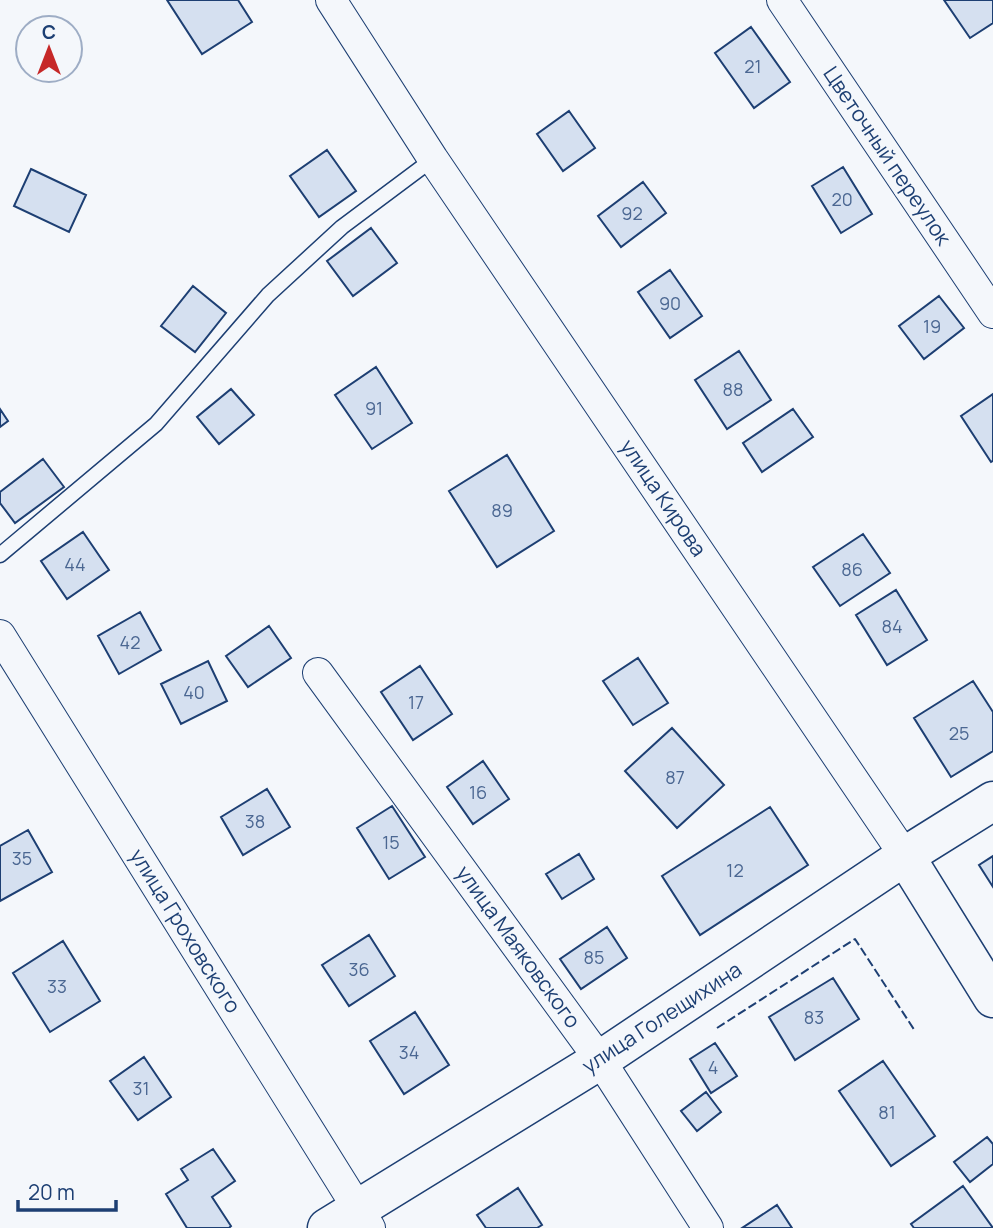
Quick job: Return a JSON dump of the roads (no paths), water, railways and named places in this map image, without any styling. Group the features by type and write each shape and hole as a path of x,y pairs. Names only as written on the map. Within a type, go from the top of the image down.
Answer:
{"street":[{"name":"улица Кирова","path":"331,0 433,159 905,856 993,998"},
{"name":"Цветочный переулок","path":"782,0 993,313"},
{"name":"улица Гроховского","path":"0,635 352,1222"},
{"name":"улица Маяковского","path":"318,673 600,1060 708,1228"},
{"name":"улица Голещихина","path":"352,1222 905,856 993,801"}],"lane":[{"path":"0,555 156,424 277,286 342,227 433,159"}]}
